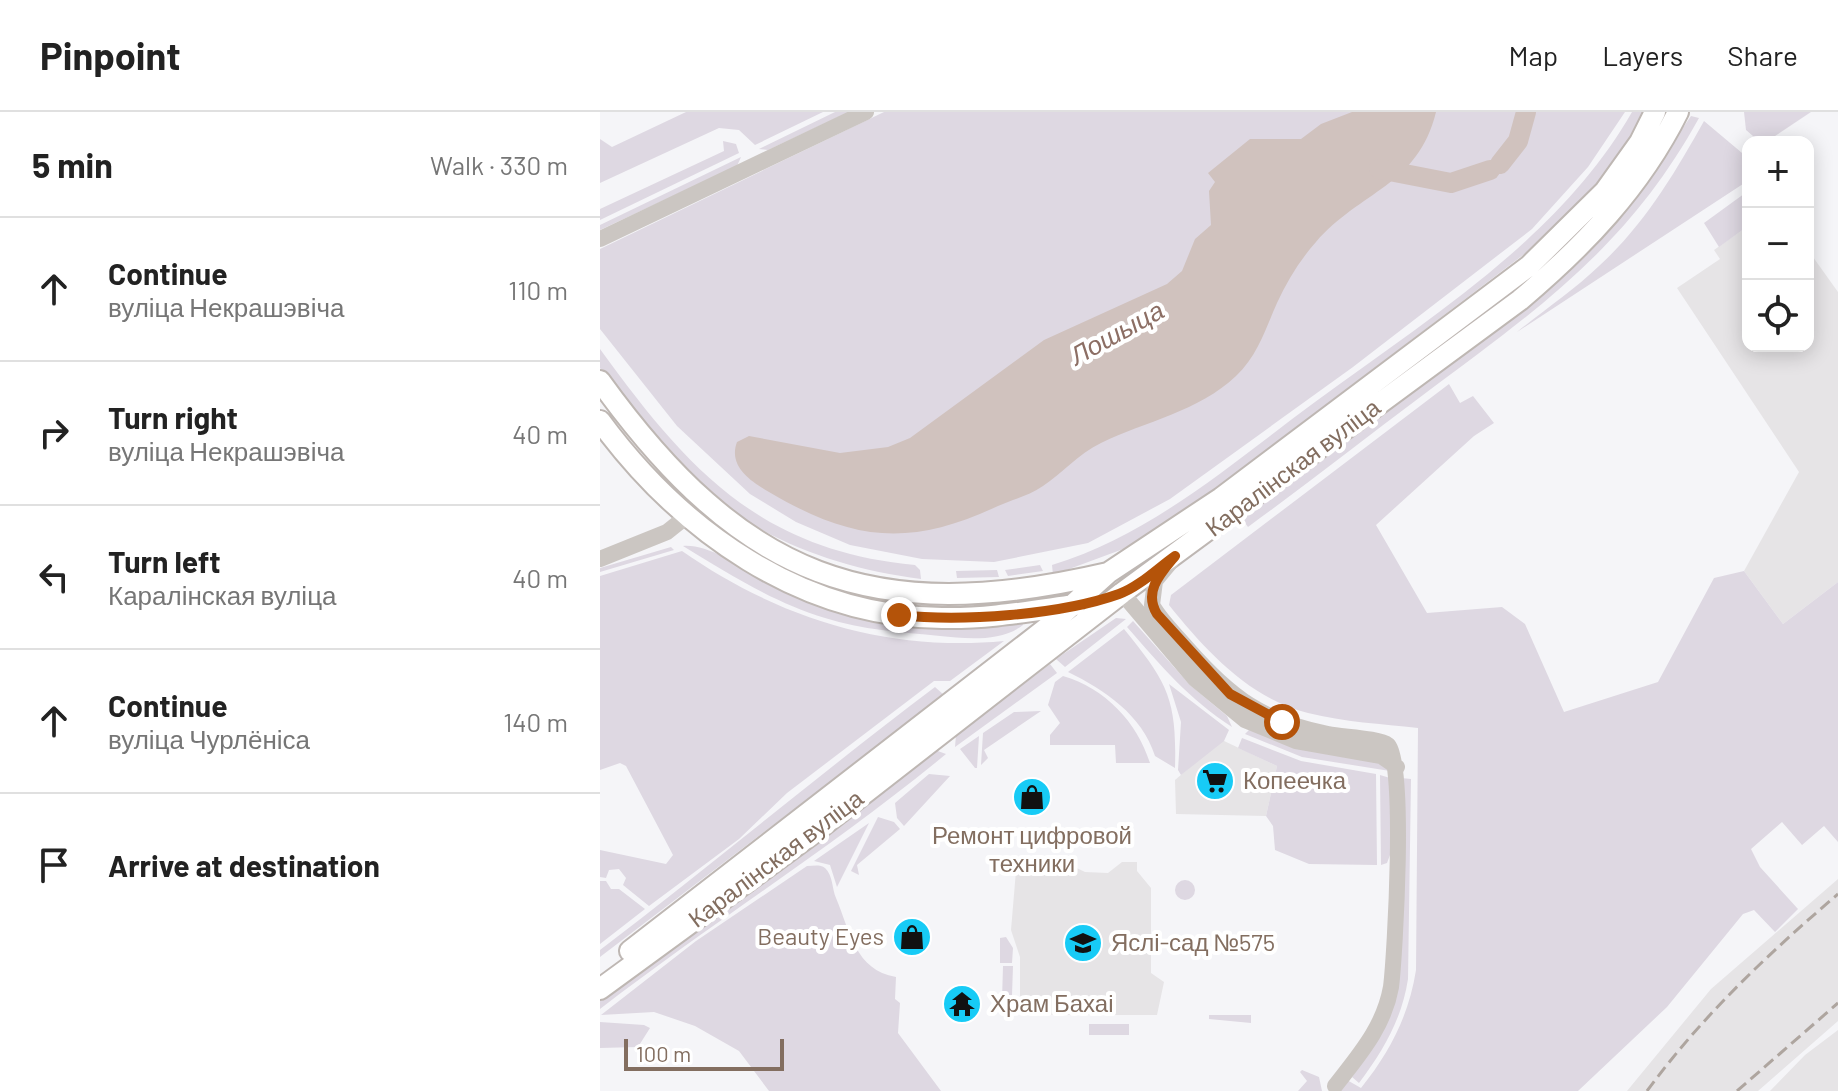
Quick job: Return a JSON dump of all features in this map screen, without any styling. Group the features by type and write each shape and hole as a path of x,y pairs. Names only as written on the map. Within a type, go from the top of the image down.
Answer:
{"main road":[{"name":"Каралінская вуліца","path":"600,973 761,860 1175,556 1411,368 1570,230 1605,191 1640,142 1655,112"},
{"name":"Каралінская вуліца","path":"600,989 761,860 1044,618 1074,605 1108,573 1169,535 1411,368 1520,300 1587,240 1642,174 1678,112"},
{"path":"600,381 639,436 701,499 784,555 823,574 871,589 913,594 979,595 1022,591 1108,573 1122,593 1074,605"},
{"path":"600,421 636,464 687,516 757,567 808,591 857,606 939,618 1044,618"},
{"path":"687,516 701,499"}],"street":[{"path":"600,239 866,112"},
{"path":"600,559 667,532 687,516"},
{"path":"1175,556 1155,581 1152,605 1230,694 1282,722 1336,736 1384,742 1393,752 1397,767 1396,891 1389,1002 1368,1045 1335,1086"},
{"path":"1122,593 1195,679 1245,720 1296,741 1381,756 1397,767"}],"shaded area":[{"path":"686,112 823,112 755,145 739,130 719,128 600,183 600,139 612,147"},
{"path":"835,112 849,112 768,150 759,149"},
{"path":"884,112 1625,112 1588,167 1532,229 1353,367 1170,499 1088,543 994,562 922,559 850,545 796,522 750,494 677,426 600,329 600,249"},
{"path":"1632,112 1646,112 1598,184 1548,236 1189,509 1126,548 1053,575 1052,565 1124,535 1190,495 1489,273 1568,199 1602,157"},
{"path":"1744,112 1811,112 1775,136 1753,136 1746,130"},
{"path":"1691,116 1699,118 1642,204 1577,273 1504,334 1248,527 1242,519 1576,264 1633,200"},
{"path":"1704,121 1742,153 1742,185 1517,332 1569,292 1615,250 1670,179"},
{"path":"723,141 736,144 739,153 600,220 600,209 724,151"},
{"path":"741,157 737,166 600,230 600,225"},
{"path":"1742,195 1742,230 1719,247 1704,223"},
{"path":"1742,230 1742,352 1814,352 1814,258 1838,292 1838,582 1783,624 1744,571 1799,472 1677,288 1720,259 1714,250"},
{"path":"600,349 664,431 697,466 732,496 770,522 812,542 860,556 915,565 920,570 921,579 852,566 820,556 758,528 729,510 701,489 655,443 600,368"},
{"path":"1449,384 1460,403 1473,396 1494,423 1474,436 1376,525 1427,613 1502,607 1525,624 1564,712 1658,682 1714,578 1744,571 1783,624 1838,582 1838,842 1824,826 1802,845 1782,822 1751,849 1760,867 1798,909 1775,932 1754,910 1743,914 1667,1007 1578,1091 1337,1091 1347,1080 1361,1088 1397,1032 1413,987 1416,970 1418,728 1322,716 1267,697 1230,671 1169,605 1171,595"},
{"path":"683,546 710,551 799,598 854,615 937,626 1022,622 1023,625 994,637 972,638 882,630 839,622 770,596"},
{"path":"671,547 674,550 600,572 600,568"},
{"path":"682,551 756,595 835,625 917,641 1004,641 950,681 934,681 787,793 739,839 649,906 623,885 626,878 619,869 609,870 606,878 600,877 600,850 666,864 673,855 626,766 620,763 600,770 600,576"},
{"path":"1040,565 1043,571 1008,576 1005,570"},
{"path":"997,570 999,577 957,578 956,571"},
{"path":"1116,618 1126,619 1065,667 1056,659"},
{"path":"1133,621 1190,685 1227,716 1232,727 1189,694 1164,668 1127,627"},
{"path":"1124,629 1160,678 1166,692 1174,724 1175,768 1155,756 1141,728 1120,705 1068,672"},
{"path":"1050,664 1057,673 955,747 956,735"},
{"path":"1063,676 1092,689 1117,709 1137,734 1150,763 1116,763 1115,745 1050,745 1050,735 1060,723 1048,705 1055,682"},
{"path":"1169,684 1229,730 1224,741 1181,775 1178,770 1181,722"},
{"path":"935,687 944,695 600,957 600,950"},
{"path":"1041,711 984,750 988,758 981,765 983,733 1014,712"},
{"path":"1249,730 1378,762 1390,771 1302,757 1245,734"},
{"path":"979,736 977,768 975,768 960,749"},
{"path":"1242,738 1301,761 1376,774 1377,865 1309,864 1275,850 1273,826 1266,816 1277,766 1238,748"},
{"path":"1222,740 1277,766 1266,816 1176,814 1175,780"},
{"path":"935,750 946,754 862,820 600,1009 600,997 633,979"},
{"path":"929,774 950,776 904,826 897,818 895,803"},
{"path":"1380,775 1390,778 1390,855 1387,863 1381,865"},
{"path":"1401,778 1411,779 1408,979 1390,1034 1359,1083 1352,1077 1384,1029"},
{"path":"878,817 894,822 900,829 857,865 859,875 851,871"},
{"path":"869,823 837,887 830,865 814,861"},
{"path":"1050,836 1091,836 1091,845 1050,845"},
{"name":"Яслі-сад №575","path":"1017,859 1062,861 1085,872 1108,873 1122,862 1137,862 1137,871 1151,888 1151,973 1164,982 1157,1015 1054,1015 1020,1009 1020,957 1011,930"},
{"path":"807,866 821,866 828,871 850,936 863,958 882,973 896,977 895,999 900,1003 898,1033 941,1091 769,1091 739,1051 695,1026 654,1012 601,1015 696,941"},
{"path":"1838,879 1838,1021 1758,1091 1627,1091 1711,989"},
{"path":"1185,880 1192,883 1195,890 1192,897 1185,900 1178,897 1175,890 1178,883"},
{"path":"600,881 606,881 611,889 619,889 645,909 600,944"},
{"path":"1006,937 1013,948 1012,963 1000,963 1000,938"},
{"path":"1003,966 1013,966 1009,1000 1002,1000"},
{"path":"1209,1015 1251,1015 1251,1023 1209,1019"},
{"path":"600,1022 650,1028 638,1047 600,1048"},
{"path":"1089,1024 1129,1024 1129,1035 1089,1035"},
{"path":"1838,1030 1838,1091 1770,1091 1805,1055"},
{"path":"1302,1070 1319,1077 1322,1091 1298,1091 1307,1081 1300,1072"}],"water":[{"path":"1352,112 1436,112 1427,137 1402,172 1333,225 1310,249 1285,287 1250,360 1236,376 1205,399 1093,447 1032,492 966,519 909,533 882,533 828,521 762,488 742,472 735,451 737,442 749,436 840,453 888,447 910,438 1044,340 1167,284 1182,271 1195,239 1211,225 1209,191 1215,182 1208,173 1250,139 1301,139 1321,124"}],"waterway":[{"name":"Лошыца","path":"1500,164 1518,141 1526,112"},
{"name":"Лошыца","path":"1379,169 1451,183 1490,170"}],"railway":[{"path":"1647,1091 1690,1037 1737,987 1838,894"},
{"path":"1737,1091 1838,1003"}],"place":[{"name":"Копеечка","path":"1215,781"},
{"name":"Ремонт цифровой техники","path":"1032,797"},
{"name":"Beauty Eyes","path":"912,937"},
{"name":"Яслі-сад №575","path":"1083,943"},
{"name":"Храм Бахаі","path":"962,1004"}],"route":[{"path":"899,615 976,617 1074,605 1122,593 1175,556 1155,581 1152,605 1157,614 1230,694 1257,712 1282,722"}]}
